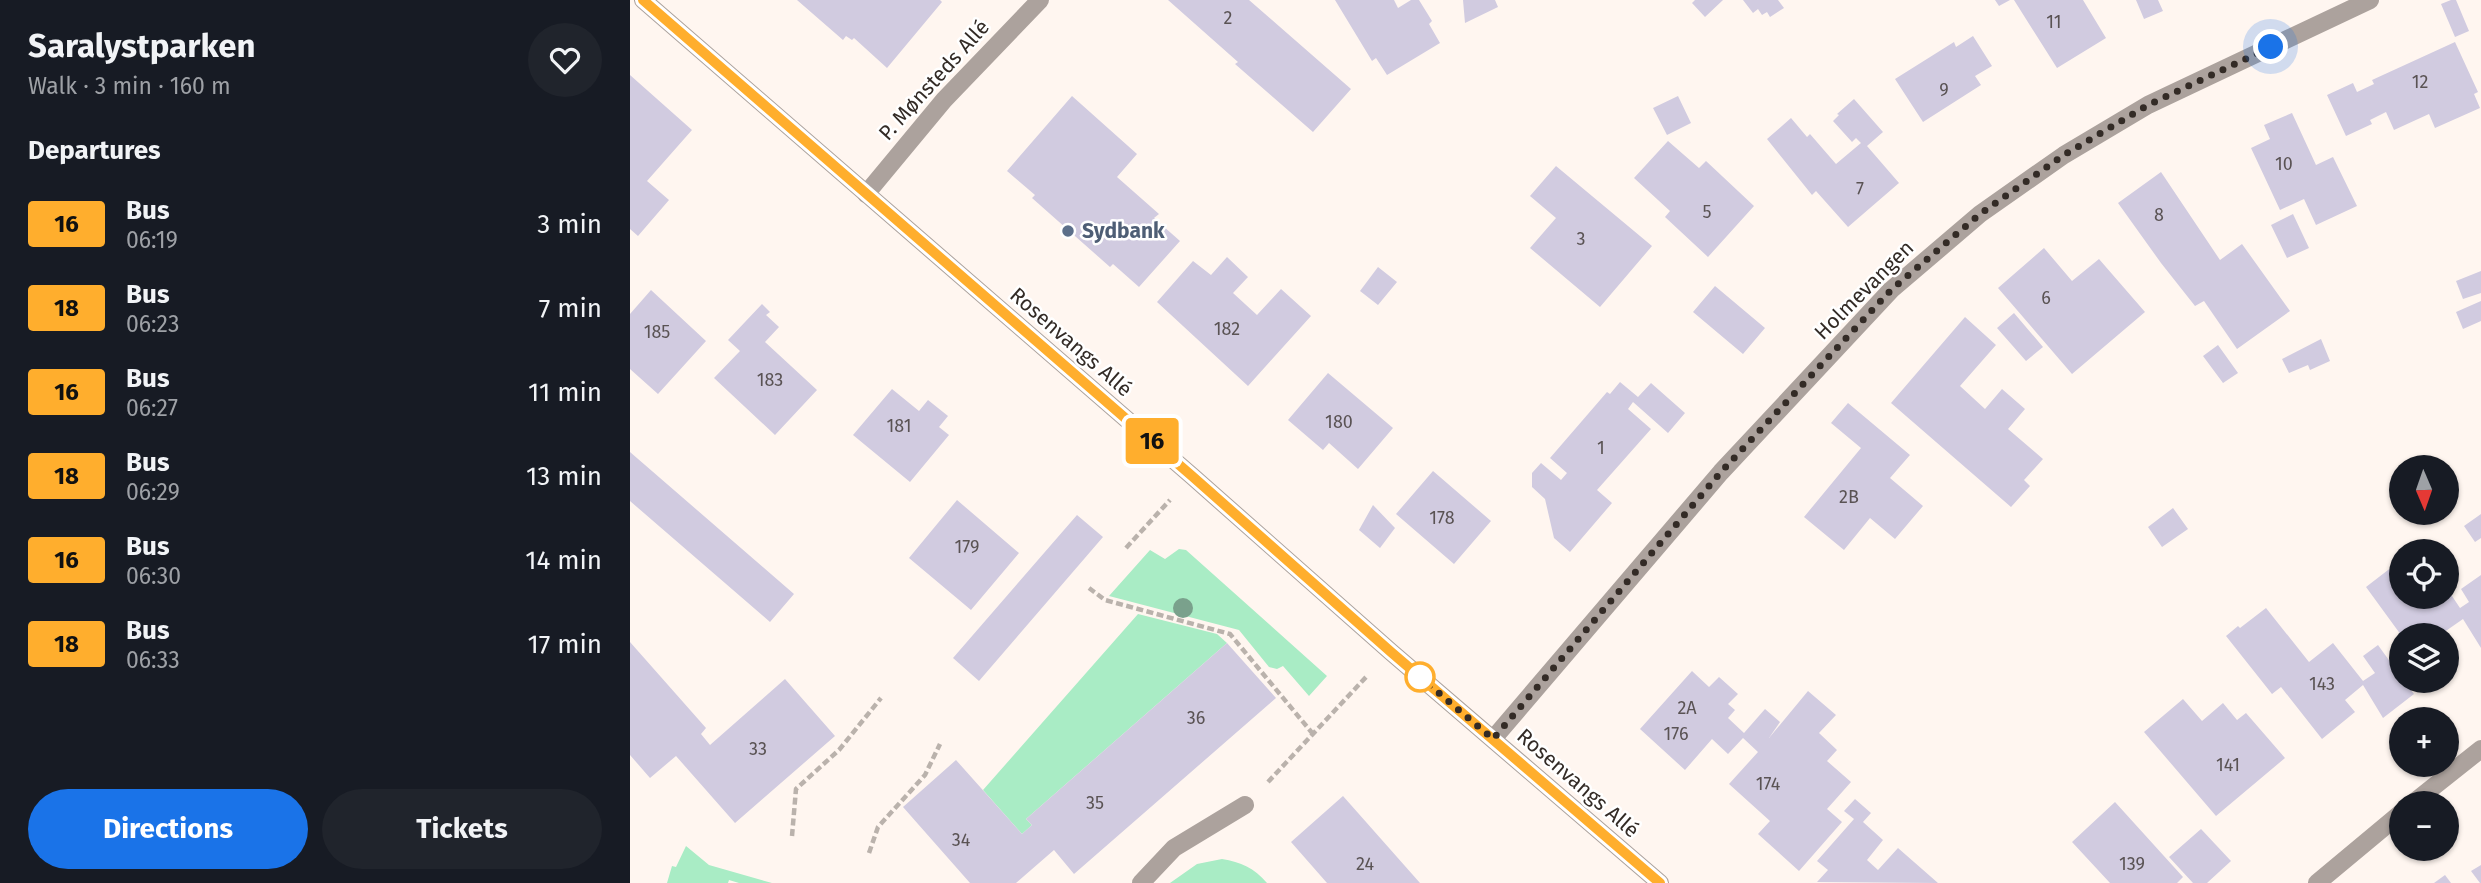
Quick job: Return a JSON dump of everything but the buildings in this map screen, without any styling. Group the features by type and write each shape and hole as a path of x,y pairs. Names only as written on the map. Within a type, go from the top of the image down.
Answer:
{"street":[{"name":"Rosenvangs Allé","path":"643,0 1660,883"},
{"name":"P. Mønsteds Allé","path":"866,194 944,100 1040,0"},
{"name":"Holmevangen","path":"1493,739 1721,472 1891,290 1980,214 2064,155 2148,105 2370,0"},
{"path":"2428,791 2481,749"},
{"path":"1141,883 1174,848 1245,805"},
{"path":"2317,883 2389,823"}],"path":[{"path":"1126,548 1192,476"},
{"path":"1089,588 1105,600 1230,634 1313,734"},
{"path":"1245,805 1391,652"},
{"path":"792,836 796,789 839,750 881,698"},
{"path":"869,853 878,827 925,775 940,744"}],"green space":[{"path":"1179,549 1186,550 1327,676 1309,696 1283,666 1277,669 1269,667 1239,630 1109,596 1150,550 1165,559"},
{"path":"1138,614 1217,634 1227,643 1026,819 1032,825 1022,834 983,790"},
{"path":"686,846 709,865 772,883 739,883 729,880 728,883 667,883 672,866 676,867"},
{"path":"1222,859 1247,866 1267,883 1170,883 1197,864"}],"bus line":[{"name":"16","path":"643,0 1660,883"}],"place":[{"name":"Sydbank","path":"1068,231"}],"route":[{"path":"1420,677 1493,739 1721,472 1891,290 1980,214 2064,155 2148,105 2271,47"}]}
